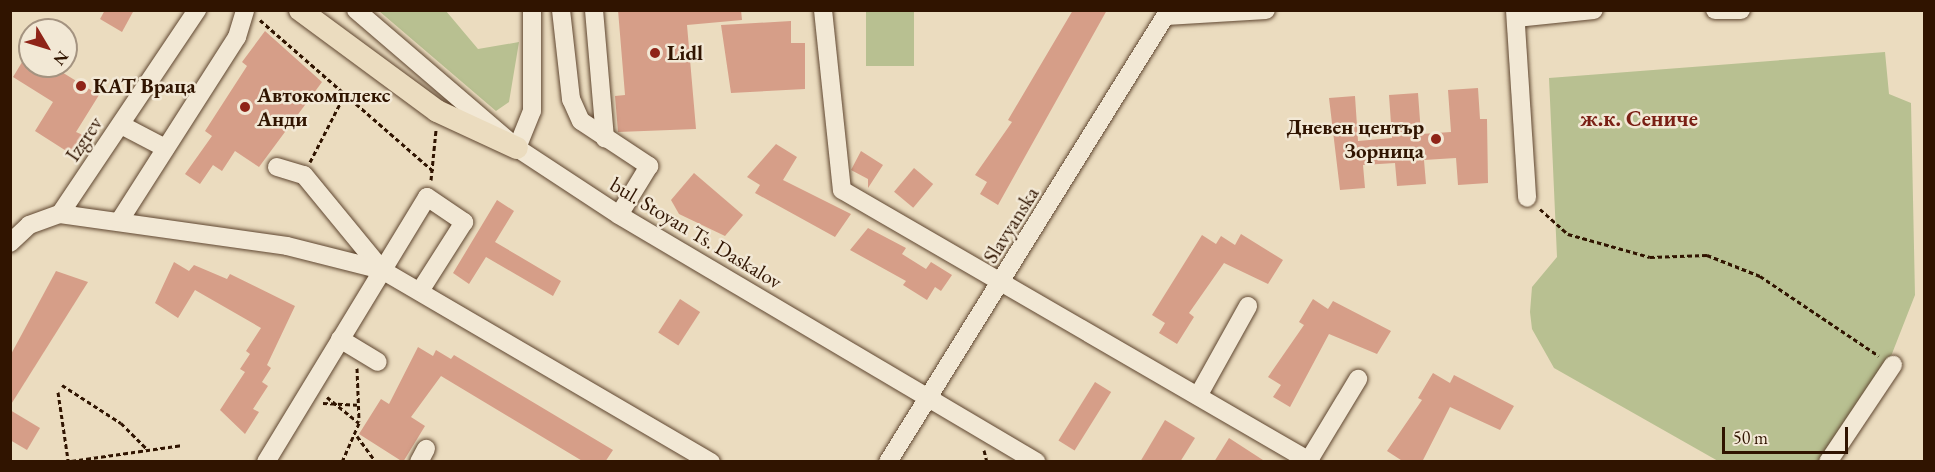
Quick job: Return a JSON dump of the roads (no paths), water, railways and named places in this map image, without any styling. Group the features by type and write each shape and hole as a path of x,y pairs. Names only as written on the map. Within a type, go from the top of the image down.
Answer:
{"main road":[{"path":"300,10 437,111 517,148"}],"street":[{"name":"Izgrev","path":"60,214 197,10"},
{"name":"bul. Stoyan Ts. Daskalov","path":"356,10 517,148 619,214 1036,462"},
{"path":"517,148 532,111 532,10"},
{"path":"561,10 571,99 581,121 649,166 619,214"},
{"path":"594,10 605,139"},
{"path":"823,10 842,190 1310,461 1358,379"},
{"path":"1168,13 1266,10"},
{"path":"1527,198 1515,14 1594,10"},
{"path":"1715,10 1741,10"},
{"name":"Slavyanska","path":"888,462 1168,13"},
{"path":"120,220 251,14"},
{"path":"121,125 165,148"},
{"path":"277,167 304,175 382,270"},
{"path":"266,462 427,197 464,222 420,291"},
{"path":"10,243 29,225 60,214 120,220 287,246 382,270 711,462"},
{"path":"1198,396 1248,306"},
{"path":"340,339 378,362"},
{"path":"1828,462 1893,365"}],"place":[{"name":"Lidl","path":"655,53"},
{"name":"КАТ Враца","path":"81,86"},
{"name":"Автокомплекс Анди","path":"245,107"},
{"name":"Дневен център Зорница","path":"1436,139"}],"district":[{"name":"ж.к. Сениче","path":"1639,119"}]}
